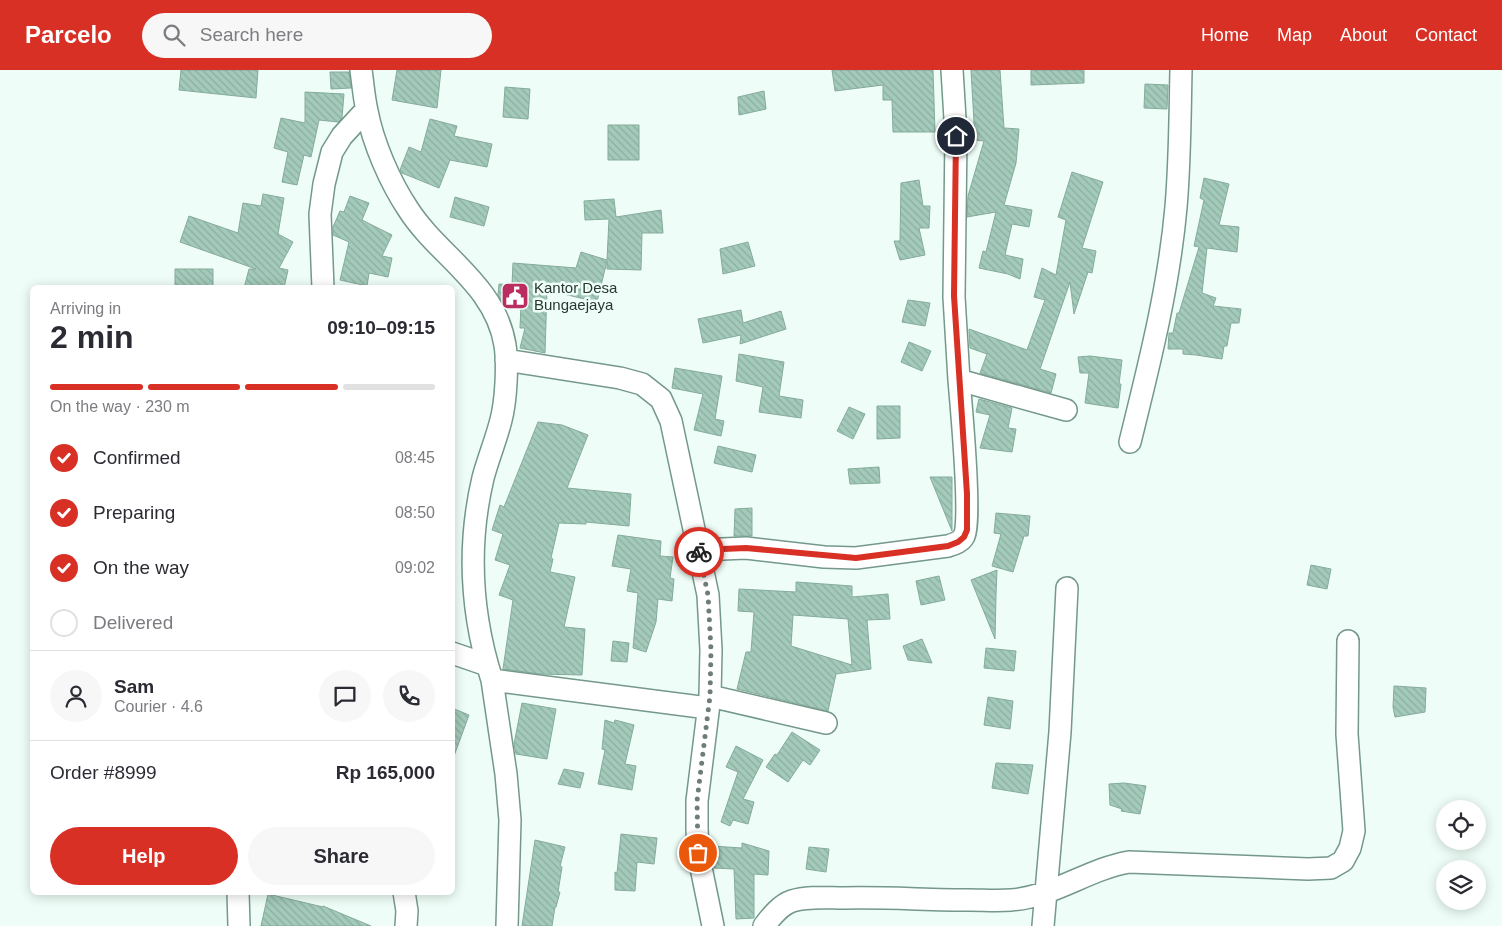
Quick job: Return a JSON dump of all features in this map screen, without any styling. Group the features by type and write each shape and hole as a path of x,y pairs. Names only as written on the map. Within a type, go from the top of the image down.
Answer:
{"street":[{"path":"361,70 366,110 374,139 407,208 478,285 503,334 506,360 501,419 483,476 472,553 475,602 490,672 506,774 510,820 507,926"},
{"path":"699,550 746,548 856,558 948,546 964,537 967,530 967,494 954,296 956,145 952,70"},
{"path":"1130,442 1158,327 1176,207 1181,70"},
{"path":"323,285 320,214 324,184 332,152 342,136 366,110"},
{"path":"506,360 620,378 642,384 661,399 671,421 708,595 711,650 709,702 697,801 697,836 698,853 713,926"},
{"path":"960,380 1066,410"},
{"path":"1043,926 1060,732 1067,588"},
{"path":"764,926 786,904 807,898 888,897 1010,900 1031,898 1105,868 1129,862 1308,869 1331,868 1343,861 1350,848 1354,831 1347,734 1348,641"},
{"path":"455,654 490,672 709,702 826,723"},
{"path":"238,895 239,926"},
{"path":"404,895 406,926"}],"building":[{"path":"181,70 258,70 256,98 179,90"},
{"path":"397,70 441,70 437,108 392,100"},
{"path":"832,70 933,70 935,132 893,132 892,100 883,100 883,85 835,91"},
{"path":"971,70 1000,70 1004,128 1019,129 1016,163 1004,205 1032,210 1029,227 1012,224 1005,255 1023,259 1020,279 1008,274 979,268 983,251 986,252 996,212 967,217 968,196 984,141 975,140"},
{"path":"1031,70 1084,70 1084,83 1031,85"},
{"path":"330,72 349,72 351,88 331,89"},
{"path":"1145,84 1168,85 1167,109 1144,108"},
{"path":"505,87 530,89 528,119 503,117"},
{"path":"764,91 766,109 739,115 738,97"},
{"path":"305,92 344,94 342,118 338,122 319,120 311,157 304,155 297,185 282,182 288,152 274,148 281,118 305,123"},
{"path":"430,119 457,126 454,136 492,144 487,167 450,160 439,188 402,173 400,170 409,147 421,152"},
{"path":"608,125 639,125 639,160 608,160"},
{"path":"1072,172 1103,182 1082,248 1096,251 1092,273 1088,272 1074,314 1070,282 1040,369 1056,374 1051,393 980,373 987,354 970,348 969,329 1027,350 1045,300 1034,297 1042,268 1056,275 1066,220 1058,217"},
{"path":"1204,178 1229,184 1219,225 1239,227 1237,252 1207,248 1202,293 1216,298 1213,306 1241,309 1239,323 1231,323 1227,346 1224,346 1222,359 1183,354 1183,349 1168,349 1169,333 1173,333 1177,313 1179,313 1199,247 1194,246 1204,200 1200,198"},
{"path":"919,180 923,206 930,206 929,228 919,228 925,255 900,260 894,241 900,241 901,183"},
{"path":"263,194 284,198 278,234 293,242 279,268 288,270 285,285 245,285 249,269 256,269 180,242 189,216 238,233 243,203 261,206"},
{"path":"350,196 369,203 362,220 392,235 382,256 392,258 388,277 369,273 367,285 340,280 349,242 333,235 333,227 340,211 344,212"},
{"path":"455,197 489,207 484,226 450,217"},
{"path":"614,199 616,217 661,210 663,233 642,233 641,270 607,269 607,261 597,302 547,290 545,353 520,348 525,328 520,328 521,306 504,305 498,295 499,284 512,285 513,263 576,268 581,252 607,260 609,219 585,220 584,201"},
{"path":"748,242 755,266 723,274 720,249"},
{"path":"175,269 213,269 213,285 175,285"},
{"path":"908,300 930,303 925,326 902,322"},
{"path":"741,310 743,323 781,311 786,329 740,344 741,335 703,343 698,319"},
{"path":"909,342 931,351 922,371 901,362"},
{"path":"739,354 784,362 779,396 803,400 801,418 759,412 763,387 736,381"},
{"path":"1090,356 1122,360 1118,408 1085,403 1089,373 1080,373 1078,357"},
{"path":"675,368 722,376 715,419 724,421 721,436 694,430 703,394 672,388"},
{"path":"979,399 1012,408 1008,428 1016,429 1012,452 980,448 990,415 976,412"},
{"path":"877,406 900,406 900,438 877,439"},
{"path":"849,407 865,414 853,439 837,431"},
{"path":"538,422 562,425 588,435 567,488 631,494 629,526 586,522 586,524 559,523 551,558 553,559 550,572 575,577 564,627 585,629 582,675 540,674 503,669 513,600 499,595 510,565 495,560 503,534 492,530 500,505 504,507"},
{"path":"718,446 756,455 752,472 714,463"},
{"path":"879,467 880,483 850,484 848,469"},
{"path":"930,477 952,477 952,531"},
{"path":"752,508 752,536 734,536 735,509"},
{"path":"996,513 1030,516 1028,536 1024,536 1013,572 992,566 1001,534 994,533"},
{"path":"618,535 661,541 660,556 673,557 670,578 674,579 672,601 658,599 656,622 646,652 633,648 638,593 627,591 631,569 612,566"},
{"path":"1311,565 1331,569 1327,589 1307,585"},
{"path":"997,570 996,595 995,639 971,580"},
{"path":"939,576 945,600 921,605 916,581"},
{"path":"796,582 852,586 852,597 888,594 890,619 867,620 871,669 836,674 828,711 737,689 746,652 751,652 754,612 738,611 739,589 796,592","holes":["793,615 848,619 852,665 791,646"]},
{"path":"922,639 932,663 908,660 903,646"},
{"path":"613,641 629,643 627,662 611,661"},
{"path":"986,648 1016,651 1014,671 984,668"},
{"path":"1394,686 1426,688 1425,712 1395,717 1393,707"},
{"path":"988,697 1013,701 1010,729 984,725"},
{"path":"522,703 556,709 547,759 516,754 514,744"},
{"path":"455,709 469,715 455,753"},
{"path":"605,720 614,723 615,720 634,725 625,764 636,766 632,790 598,784 605,750 602,749"},
{"path":"792,732 820,750 810,765 803,760 788,782 766,767 775,754 777,755"},
{"path":"736,746 763,760 743,799 754,802 748,824 733,820 730,826 721,822 738,772 726,767"},
{"path":"996,763 1033,765 1028,794 992,788"},
{"path":"564,769 584,773 580,788 558,784"},
{"path":"1124,783 1146,786 1140,814 1121,811 1122,809 1110,805 1109,784"},
{"path":"621,834 657,838 654,864 637,862 635,891 615,890 615,872 617,873"},
{"path":"535,840 565,847 560,866 562,867 558,892 560,892 552,926 522,926"},
{"path":"742,843 769,851 768,875 754,874 754,918 736,919 734,869 714,868 712,846 742,848"},
{"path":"809,847 829,849 826,872 806,869"},
{"path":"268,895 272,895 323,906 371,926 261,926"}],"way so far":[{"path":"698,853 697,801 710,696 711,650 708,595 699,552"}],"place":[{"name":"Kantor Desa Bungaejaya","path":"515,296"}],"route":[{"path":"699,552 699,550 746,548 824,557 856,558 948,546 964,537 967,530 967,494 954,296 956,136"}]}
